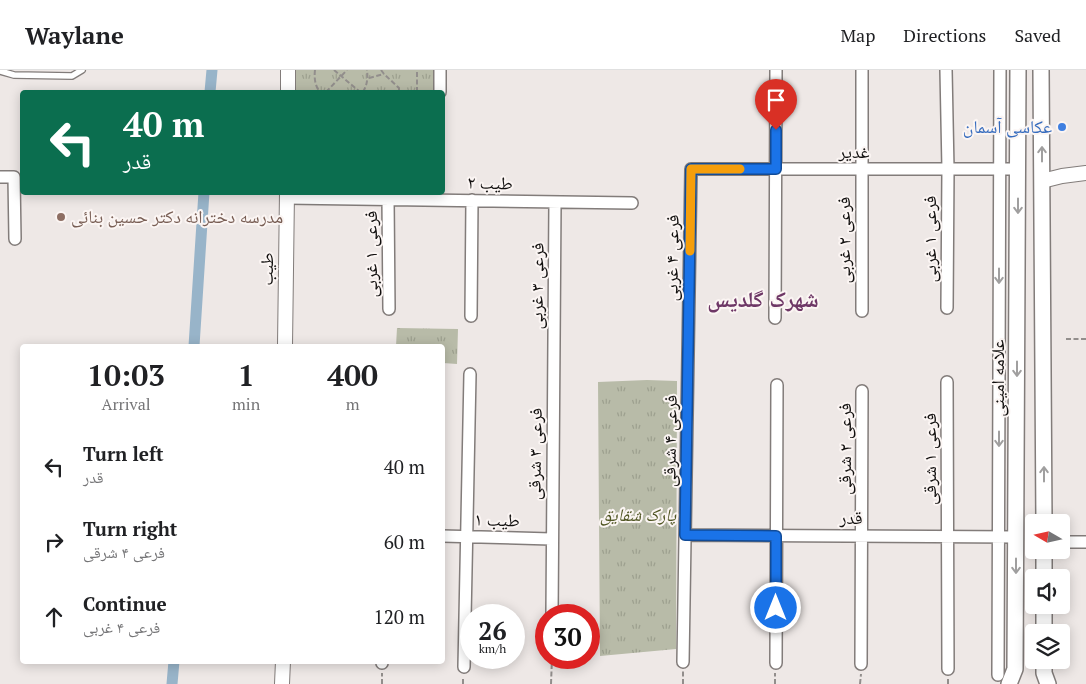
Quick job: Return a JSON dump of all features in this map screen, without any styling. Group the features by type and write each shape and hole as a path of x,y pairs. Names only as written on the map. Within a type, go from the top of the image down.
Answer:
{"main road":[{"name":"علامه امینی","path":"1004,679 1016,669 1018,70"},
{"path":"1041,70 1044,514"},
{"path":"1016,438 1043,438"},
{"path":"1044,669 1048,684"}],"street":[{"path":"288,70 288,90"},
{"path":"440,70 440,90"},
{"path":"775,318 776,70"},
{"path":"862,70 862,169"},
{"path":"946,70 948,169"},
{"path":"1000,70 999,536 1004,679"},
{"name":"غدیر","path":"691,169 1018,169"},
{"name":"فرعی ۴ غربی","path":"689,346 691,169"},
{"name":"فرعی ۲ غربی","path":"862,169 862,311"},
{"name":"فرعی ۱ غربی","path":"947,308 948,169"},
{"path":"1042,180 1086,173"},
{"path":"0,177 14,177 15,239"},
{"name":"طیب ۲","path":"287,195 388,199 440,196 472,200 632,203"},
{"name":"طیب","path":"285,344 287,195"},
{"name":"فرعی ۱ غربی","path":"388,199 389,309"},
{"path":"472,200 472,316"},
{"name":"فرعی ۳ غربی","path":"553,370 555,202"},
{"name":"فرعی ۴ شرقی","path":"685,535 689,346"},
{"name":"فرعی ۳ شرقی","path":"552,539 553,370"},
{"path":"465,604 470,374"},
{"name":"فرعی ۱ شرقی","path":"947,382 948,536"},
{"path":"776,663 777,385"},
{"name":"فرعی ۲ شرقی","path":"862,391 862,536"},
{"path":"683,662 685,535"},
{"name":"قدر","path":"685,535 1016,537"},
{"name":"طیب ۱","path":"445,536 552,539"},
{"path":"861,664 862,536"},
{"path":"948,536 948,668"},
{"path":"552,539 552,604"},
{"path":"1070,542 1086,542"},
{"path":"282,683 283,664"}],"lane":[{"path":"0,71 14,76 72,76 82,70"}],"path":[{"path":"315,70 314,80 318,90"},
{"path":"334,70 358,90"},
{"path":"328,90 347,70"},
{"path":"363,90 366,87 368,78 367,70"},
{"path":"381,70 399,90"},
{"path":"417,70 417,90"},
{"path":"368,78 384,74"},
{"path":"1066,339 1086,339"},
{"path":"551,684 552,669"}],"green space":[{"path":"293,70 433,70 433,90 293,90"},
{"path":"397,328 458,329 457,364 445,363 445,344 396,344"},
{"name":"پارک شقایق","path":"677,381 676,649 600,656 598,382"}],"waterway":[{"path":"210,90 212,70"},
{"path":"194,344 204,195"},
{"path":"172,684 174,664"}],"slow traffic":[{"path":"690,251 691,169 740,169"}],"place":[{"name":"عکاسی آسمان","path":"1062,127"},
{"name":"مدرسه دخترانه دکتر حسین بنائی","path":"61,217"}],"district":[{"name":"شهرک گلدیس","path":"763,299"}],"route":[{"path":"776,130 776,169 691,169 685,535 776,536 776,608"}]}
